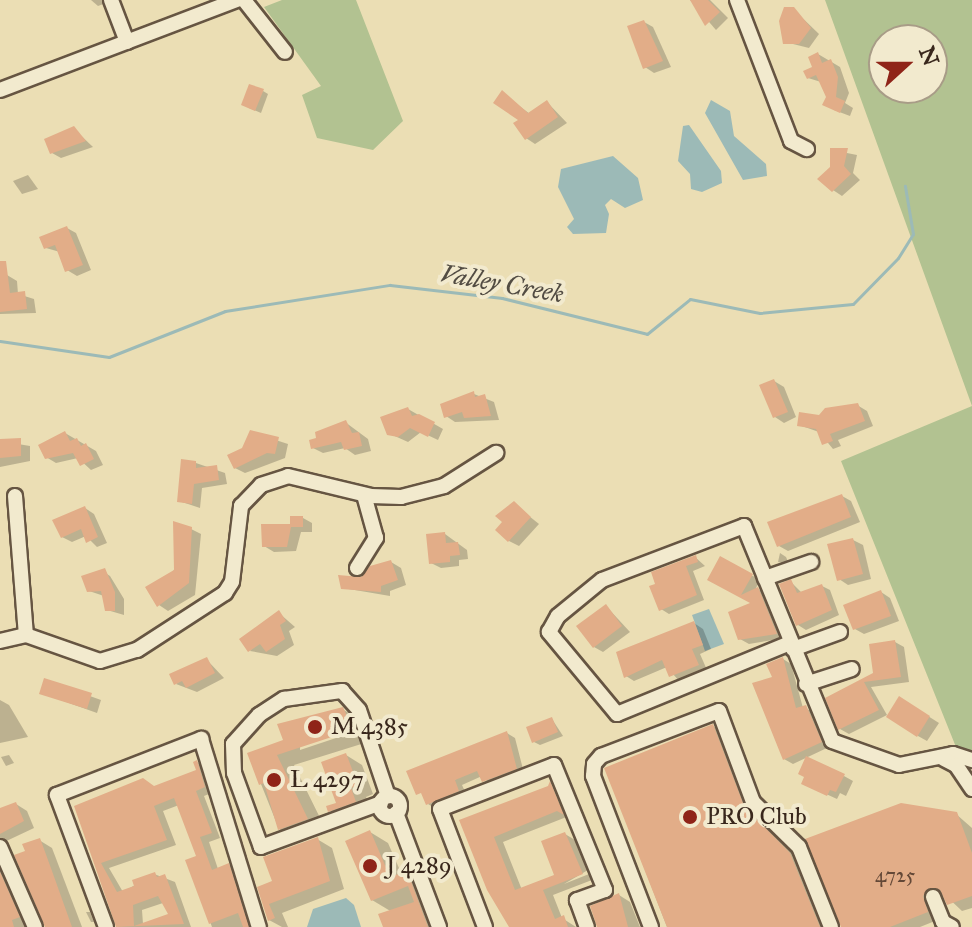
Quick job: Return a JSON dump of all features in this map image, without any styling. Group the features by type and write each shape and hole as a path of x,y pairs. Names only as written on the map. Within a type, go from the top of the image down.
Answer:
{"street":[{"path":"111,0 127,42"},
{"path":"0,90 237,0"},
{"path":"244,0 285,52"},
{"path":"737,0 791,141 807,149"},
{"path":"0,641 26,635 84,660 100,661 137,650 225,593 232,582 241,506 261,485 288,476 364,495 425,492 496,453"},
{"path":"357,568 376,538 364,495"},
{"path":"15,496 26,635"},
{"path":"840,632 791,646 617,714 549,632 558,616 602,580 744,526 765,578 791,646 806,684 840,747 899,765 944,759 953,754 972,760"},
{"path":"765,578 811,562"},
{"path":"806,684 852,669"},
{"path":"384,800 261,847 234,773 233,744 259,715 284,699 342,691 359,710 384,800 384,813 396,813 439,927"},
{"path":"651,927 593,776 601,756 719,711 753,802 803,857 831,927"},
{"path":"106,927 57,795 201,739 259,927"},
{"path":"944,759 956,765 972,789"},
{"path":"485,927 440,809 554,765 605,890 577,900 587,927"},
{"path":"0,847 35,927"},
{"path":"933,897 943,925"}],"green space":[{"path":"282,0 356,0 403,121 373,150 317,138 302,95 321,86 264,7"},
{"path":"825,0 972,0 972,406"},
{"path":"972,406 972,752 960,757 841,461"}],"water":[{"path":"711,100 730,111 734,136 766,164 767,176 743,180 705,113"},
{"path":"689,125 721,171 722,183 702,192 691,189 690,174 678,161 683,126"},
{"path":"613,156 638,178 643,200 625,208 611,199 605,205 609,214 606,233 573,234 567,227 574,219 558,187 561,169"},
{"path":"709,609 724,644 705,651 692,615"},
{"path":"346,898 354,905 361,927 307,927 313,909"}],"building":[{"path":"690,0 708,0 720,12 705,26"},
{"path":"784,7 794,7 811,28 799,44 783,44 779,21"},
{"path":"644,20 663,61 643,69 627,26"},
{"path":"818,52 822,63 831,59 838,77 836,97 845,101 840,113 822,105 826,97 816,75 807,79 803,71 812,67 808,57"},
{"path":"249,84 264,89 255,111 241,105"},
{"path":"502,90 528,113 547,100 558,117 525,140 513,123 518,120 493,103"},
{"path":"74,126 86,141 50,154 44,139"},
{"path":"830,148 848,148 844,166 851,174 832,192 817,179 830,167"},
{"path":"67,226 83,265 65,272 55,245 44,249 39,237"},
{"path":"0,261 6,261 10,293 25,291 27,309 0,312"},
{"path":"774,379 788,412 773,418 759,385"},
{"path":"474,391 475,397 485,394 491,416 464,418 462,412 444,418 440,404"},
{"path":"858,403 865,421 830,434 833,441 822,445 816,429 797,426 799,412 819,415 825,408"},
{"path":"408,407 412,416 419,414 435,422 428,437 410,428 398,437 387,435 380,417"},
{"path":"346,420 352,433 359,432 362,446 344,450 341,442 311,449 309,440 316,438 315,432"},
{"path":"250,430 279,437 275,454 267,453 234,469 227,455 242,448"},
{"path":"65,431 70,441 77,438 81,446 86,443 94,459 80,466 73,453 45,459 38,445"},
{"path":"21,438 21,456 0,458 0,439"},
{"path":"181,459 196,461 196,468 217,465 219,480 194,484 192,504 177,502"},
{"path":"842,494 851,517 777,547 767,522"},
{"path":"514,501 531,517 508,542 495,530 502,522 495,516"},
{"path":"85,506 98,537 86,543 81,529 61,538 52,520"},
{"path":"290,516 303,516 303,527 291,527 287,547 262,547 261,524 290,524"},
{"path":"173,521 192,527 189,583 157,607 145,587 174,570"},
{"path":"445,532 446,543 458,542 460,555 450,556 450,562 429,564 426,534"},
{"path":"853,538 863,574 837,581 827,544"},
{"path":"696,555 698,562 686,566 697,595 659,611 649,586 655,584 651,572"},
{"path":"720,556 753,574 741,595 758,587 777,634 738,640 728,612 750,603 707,580"},
{"path":"391,560 398,580 381,586 381,592 341,589 338,575 361,577 370,566"},
{"path":"105,568 115,592 115,611 105,611 101,591 87,592 81,576"},
{"path":"791,579 797,593 822,584 832,610 796,626 779,584"},
{"path":"881,590 891,616 853,630 843,605"},
{"path":"606,604 622,626 593,648 576,626"},
{"path":"279,610 286,621 280,625 285,639 266,652 260,644 248,652 239,639"},
{"path":"694,621 703,645 692,649 699,665 669,677 662,660 624,678 616,652"},
{"path":"895,640 901,677 864,682 879,710 838,730 825,698 873,673 869,644"},
{"path":"207,657 215,673 186,688 182,681 174,685 169,674"},
{"path":"783,657 796,708 806,705 822,742 783,760 752,683 772,677 766,664"},
{"path":"44,678 92,693 87,709 39,694"},
{"path":"899,696 930,716 917,737 886,717"},
{"path":"343,707 353,730 277,755 308,819 278,830 264,783 259,785 247,753 283,740 277,724"},
{"path":"552,717 558,732 532,743 526,727"},
{"name":"PRO Club","path":"713,724 744,806 790,853 820,927 667,927 604,768"},
{"path":"507,731 517,769 482,782 477,771 455,780 459,791 426,805 421,793 416,795 406,771"},
{"path":"346,753 358,785 351,788 356,802 328,812 326,806 336,803 321,762"},
{"path":"806,756 845,774 836,792 830,790 827,796 801,784 804,777 798,774"},
{"path":"197,760 205,787 196,791 212,833 200,837 212,870 229,863 249,927 243,927 238,913 209,924 185,860 196,856 174,798 154,806 167,840 101,863 117,892 134,886 132,880 155,872 157,877 165,874 184,924 116,927 74,806 143,778 154,786 196,770 193,762","holes":["158,896 168,914 134,926 133,905"]},
{"path":"550,781 564,815 557,811 494,837 515,890 554,875 541,841 565,832 583,874 543,890 555,919 564,915 568,927 509,927 487,890 459,820 548,786"},
{"path":"16,802 24,821 0,834 0,808"},
{"path":"901,803 957,812 972,853 972,896 947,905 940,890 930,888 923,896 928,912 890,927 841,927 805,839"},
{"path":"370,830 390,877 407,871 428,927 383,927 378,914 414,902 408,886 371,901 345,841"},
{"path":"318,837 330,881 269,904 275,918 268,921 257,887 272,881 263,857"},
{"path":"40,838 72,927 45,927 14,855 25,851 22,844"},
{"path":"0,872 20,917 12,920 14,927 0,927"},
{"path":"619,893 628,927 597,927 590,906"}],"waterway":[{"name":"Valley Creek","path":"0,341 109,357 225,311 390,285 502,298 647,334 690,299 760,313 853,304 898,258 913,234 905,186"}],"place":[{"name":"M 4385","path":"315,727"},
{"name":"L 4297","path":"274,780"},
{"name":"PRO Club","path":"690,817"},
{"name":"J 4289","path":"370,866"}]}
